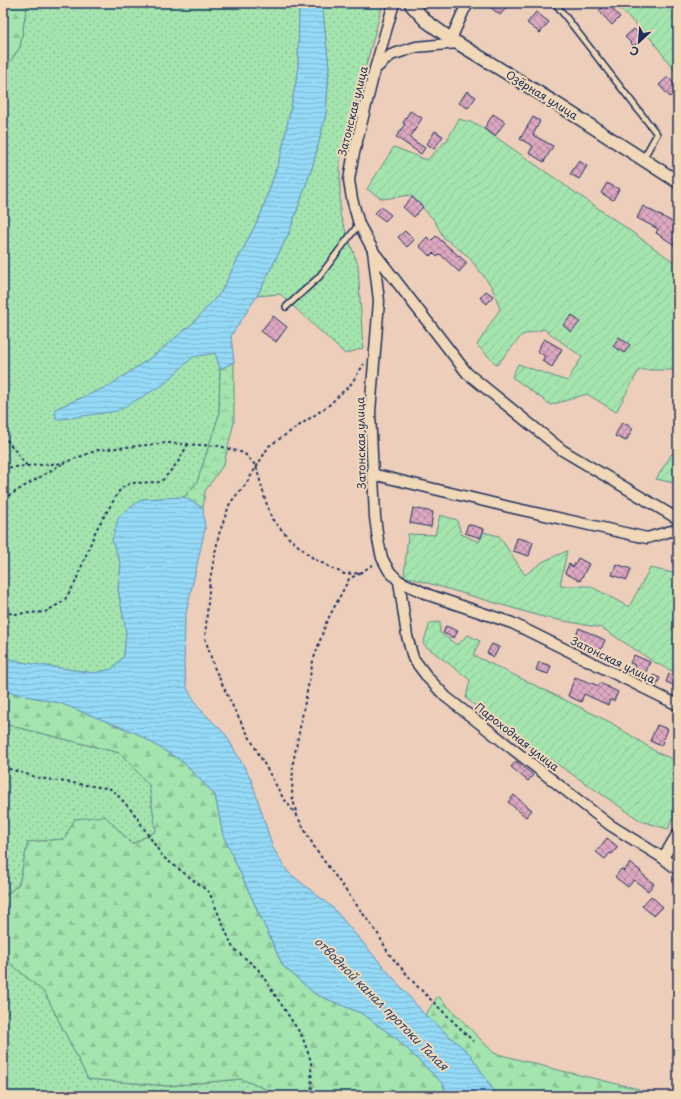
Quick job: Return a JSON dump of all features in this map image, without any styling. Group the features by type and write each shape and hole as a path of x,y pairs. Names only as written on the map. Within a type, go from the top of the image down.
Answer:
{"street":[{"name":"Затонская улица","path":"394,3 375,69 353,157 349,180 352,199 359,224 373,250 379,301 370,412 372,474 377,532 382,558 389,571 399,581 429,595 512,623 678,705"},
{"name":"Озёрная улица","path":"412,3 412,6 426,21 454,41 557,104 678,182"},
{"path":"375,69 391,55 416,47 454,41 464,10 469,3"},
{"path":"373,250 467,374 562,450 678,519"},
{"path":"372,474 517,509 647,538 678,529"},
{"name":"Пароходная улица","path":"399,581 407,636 413,658 428,678 446,697 610,825 663,858 678,870"},
{"path":"663,858 678,833"}],"lane":[{"path":"555,3 657,134 644,159"},
{"path":"286,307 319,277 359,224"}],"path":[{"path":"375,348 351,384 328,406 269,446 246,484 230,503 219,534 210,579 205,638 214,667 235,711 282,796 297,816 316,850 378,934 389,954 417,986 474,1042"},
{"path":"3,434 27,466"},
{"path":"3,499 63,463 98,450 166,443 219,446 244,454 256,466 272,519 289,538 314,559 344,574 360,574"},
{"path":"3,612 14,614 44,612 64,601 76,583 96,530 121,488 132,483 161,482 178,462 188,444"},
{"path":"3,468 63,463"},
{"path":"297,816 292,795 293,763 313,661 326,623 349,579 360,574 382,558"},
{"path":"3,766 40,778 112,789 133,812 164,857 209,892 233,948 258,969 302,1036 311,1061 312,1096"}],"green space":[{"path":"3,3 30,3 26,10 20,47 3,72"},
{"path":"30,3 299,3 298,72 281,155 261,214 221,292 193,323 156,354 109,386 55,409 163,385 193,356 216,353 220,369 219,415 197,482 184,497 142,499 112,540 121,565 118,589 126,631 124,656 112,669 94,673 26,663 3,657 3,72 20,47 26,10"},
{"path":"322,3 383,3 340,161 340,215 358,265 363,348 345,354 280,294 257,296 289,233 313,165 326,114 329,68"},
{"path":"614,3 678,3 678,75 651,39"},
{"path":"459,119 477,124 678,265 678,376 674,370 639,370 616,412 587,394 551,405 512,377 518,364 567,381 582,357 544,329 522,335 497,365 477,345 500,309 492,287 468,256 444,238 434,220 411,195 382,199 367,189 394,147 427,160 447,140"},
{"path":"234,362 234,422 224,464 205,491 203,508 184,497 197,482 219,415 220,369"},
{"path":"678,444 678,484 656,479"},
{"path":"440,515 457,520 461,534 479,542 483,532 499,536 525,575 544,561 567,551 560,586 590,586 629,607 650,568 678,574 678,601 672,630 678,633 678,674 654,662 602,628 543,617 404,576 408,534 435,535"},
{"path":"440,622 440,633 457,645 468,635 480,641 473,655 610,722 658,753 678,761 678,806 668,829 641,821 505,731 466,698 470,680 423,644 430,623"},
{"path":"3,691 60,703 136,733 183,762 215,795 223,835 283,966 315,994 363,1014 397,1039 444,1085 445,1096 283,1096 241,1079 167,1086 88,1079 45,993 3,957 3,898 19,884 28,842 64,839 75,819 105,816 132,844 156,831 149,785 120,753 4,724 3,726"},
{"path":"4,724 120,753 149,785 156,831 132,844 105,816 64,839 28,842 19,884 3,898"},
{"path":"3,957 45,993 88,1079 167,1086 241,1079 283,1096 3,1096"},
{"path":"438,996 494,1053 639,1089 643,1096 497,1096 470,1054 425,1015"}],"water":[{"path":"299,3 322,3 329,68 326,114 313,165 289,233 257,296 231,336 234,362 220,369 215,353 193,357 163,385 117,411 56,420 55,409 109,386 156,354 193,323 221,292 261,214 281,155 298,72"},
{"name":"отводной канал протоки Талая","path":"184,497 203,508 205,529 185,618 184,668 187,688 199,708 226,735 251,779 273,848 288,872 333,908 425,1015 470,1054 497,1096 445,1096 444,1085 397,1039 363,1014 315,994 283,966 223,835 215,795 183,762 136,733 60,703 3,691 3,657 26,663 94,673 112,669 124,656 126,631 118,589 121,565 112,540 119,516 142,499"}],"building":[{"path":"485,3 510,3 500,15"},
{"path":"607,3 620,17 612,25 599,11"},
{"path":"536,12 549,22 540,33 527,23"},
{"path":"634,29 643,38 634,46 625,37"},
{"path":"668,77 678,88 670,97 659,85"},
{"path":"467,91 476,97 468,108 459,103"},
{"path":"410,111 422,118 410,138 425,148 421,154 396,137 405,124 403,123"},
{"path":"493,114 505,122 495,136 484,129"},
{"path":"533,117 540,121 533,135 553,146 544,162 529,153 533,146 520,139"},
{"path":"435,131 443,136 434,149 427,144"},
{"path":"579,161 587,166 579,179 570,174"},
{"path":"607,183 619,189 613,200 601,193"},
{"path":"412,197 423,207 414,217 403,207"},
{"path":"643,206 678,225 678,247 656,233 658,229 637,218"},
{"path":"381,207 391,215 385,221 375,213"},
{"path":"405,231 414,240 407,247 398,237"},
{"path":"436,236 467,263 459,272 440,254 437,257 433,253 430,256 419,246 427,237 431,241"},
{"path":"486,291 493,296 487,304 480,298"},
{"path":"572,315 580,322 571,332 563,325"},
{"path":"273,316 287,327 276,342 261,331"},
{"path":"619,337 630,345 624,353 613,346"},
{"path":"544,339 562,349 552,367 542,361 545,356 537,351"},
{"path":"622,422 633,428 626,441 615,436"},
{"path":"413,508 433,512 431,527 410,523"},
{"path":"468,524 484,529 481,538 465,533"},
{"path":"517,538 533,542 529,556 513,551"},
{"path":"578,558 589,564 580,581 565,573 569,564 573,567"},
{"path":"616,564 631,569 627,580 612,575"},
{"path":"446,626 458,631 454,638 443,633"},
{"path":"579,628 605,640 599,654 573,643"},
{"path":"492,644 499,647 494,657 487,653"},
{"path":"634,655 650,662 645,674 633,668 635,665 630,663"},
{"path":"539,662 551,666 548,674 536,670"},
{"path":"669,674 678,677 678,687 666,682"},
{"path":"653,675 660,678 656,687 649,683"},
{"path":"575,677 599,686 600,683 618,692 614,701 610,700 608,705 584,694 581,702 568,696"},
{"path":"657,725 668,729 661,746 650,741"},
{"path":"516,761 533,775 528,781 511,767"},
{"path":"514,795 532,810 526,817 508,802"},
{"path":"607,838 618,847 605,859 596,852"},
{"path":"630,863 641,871 640,872 654,884 648,891 634,880 628,887 615,877 621,869 624,871"},
{"path":"651,896 663,907 654,916 642,906"}]}
